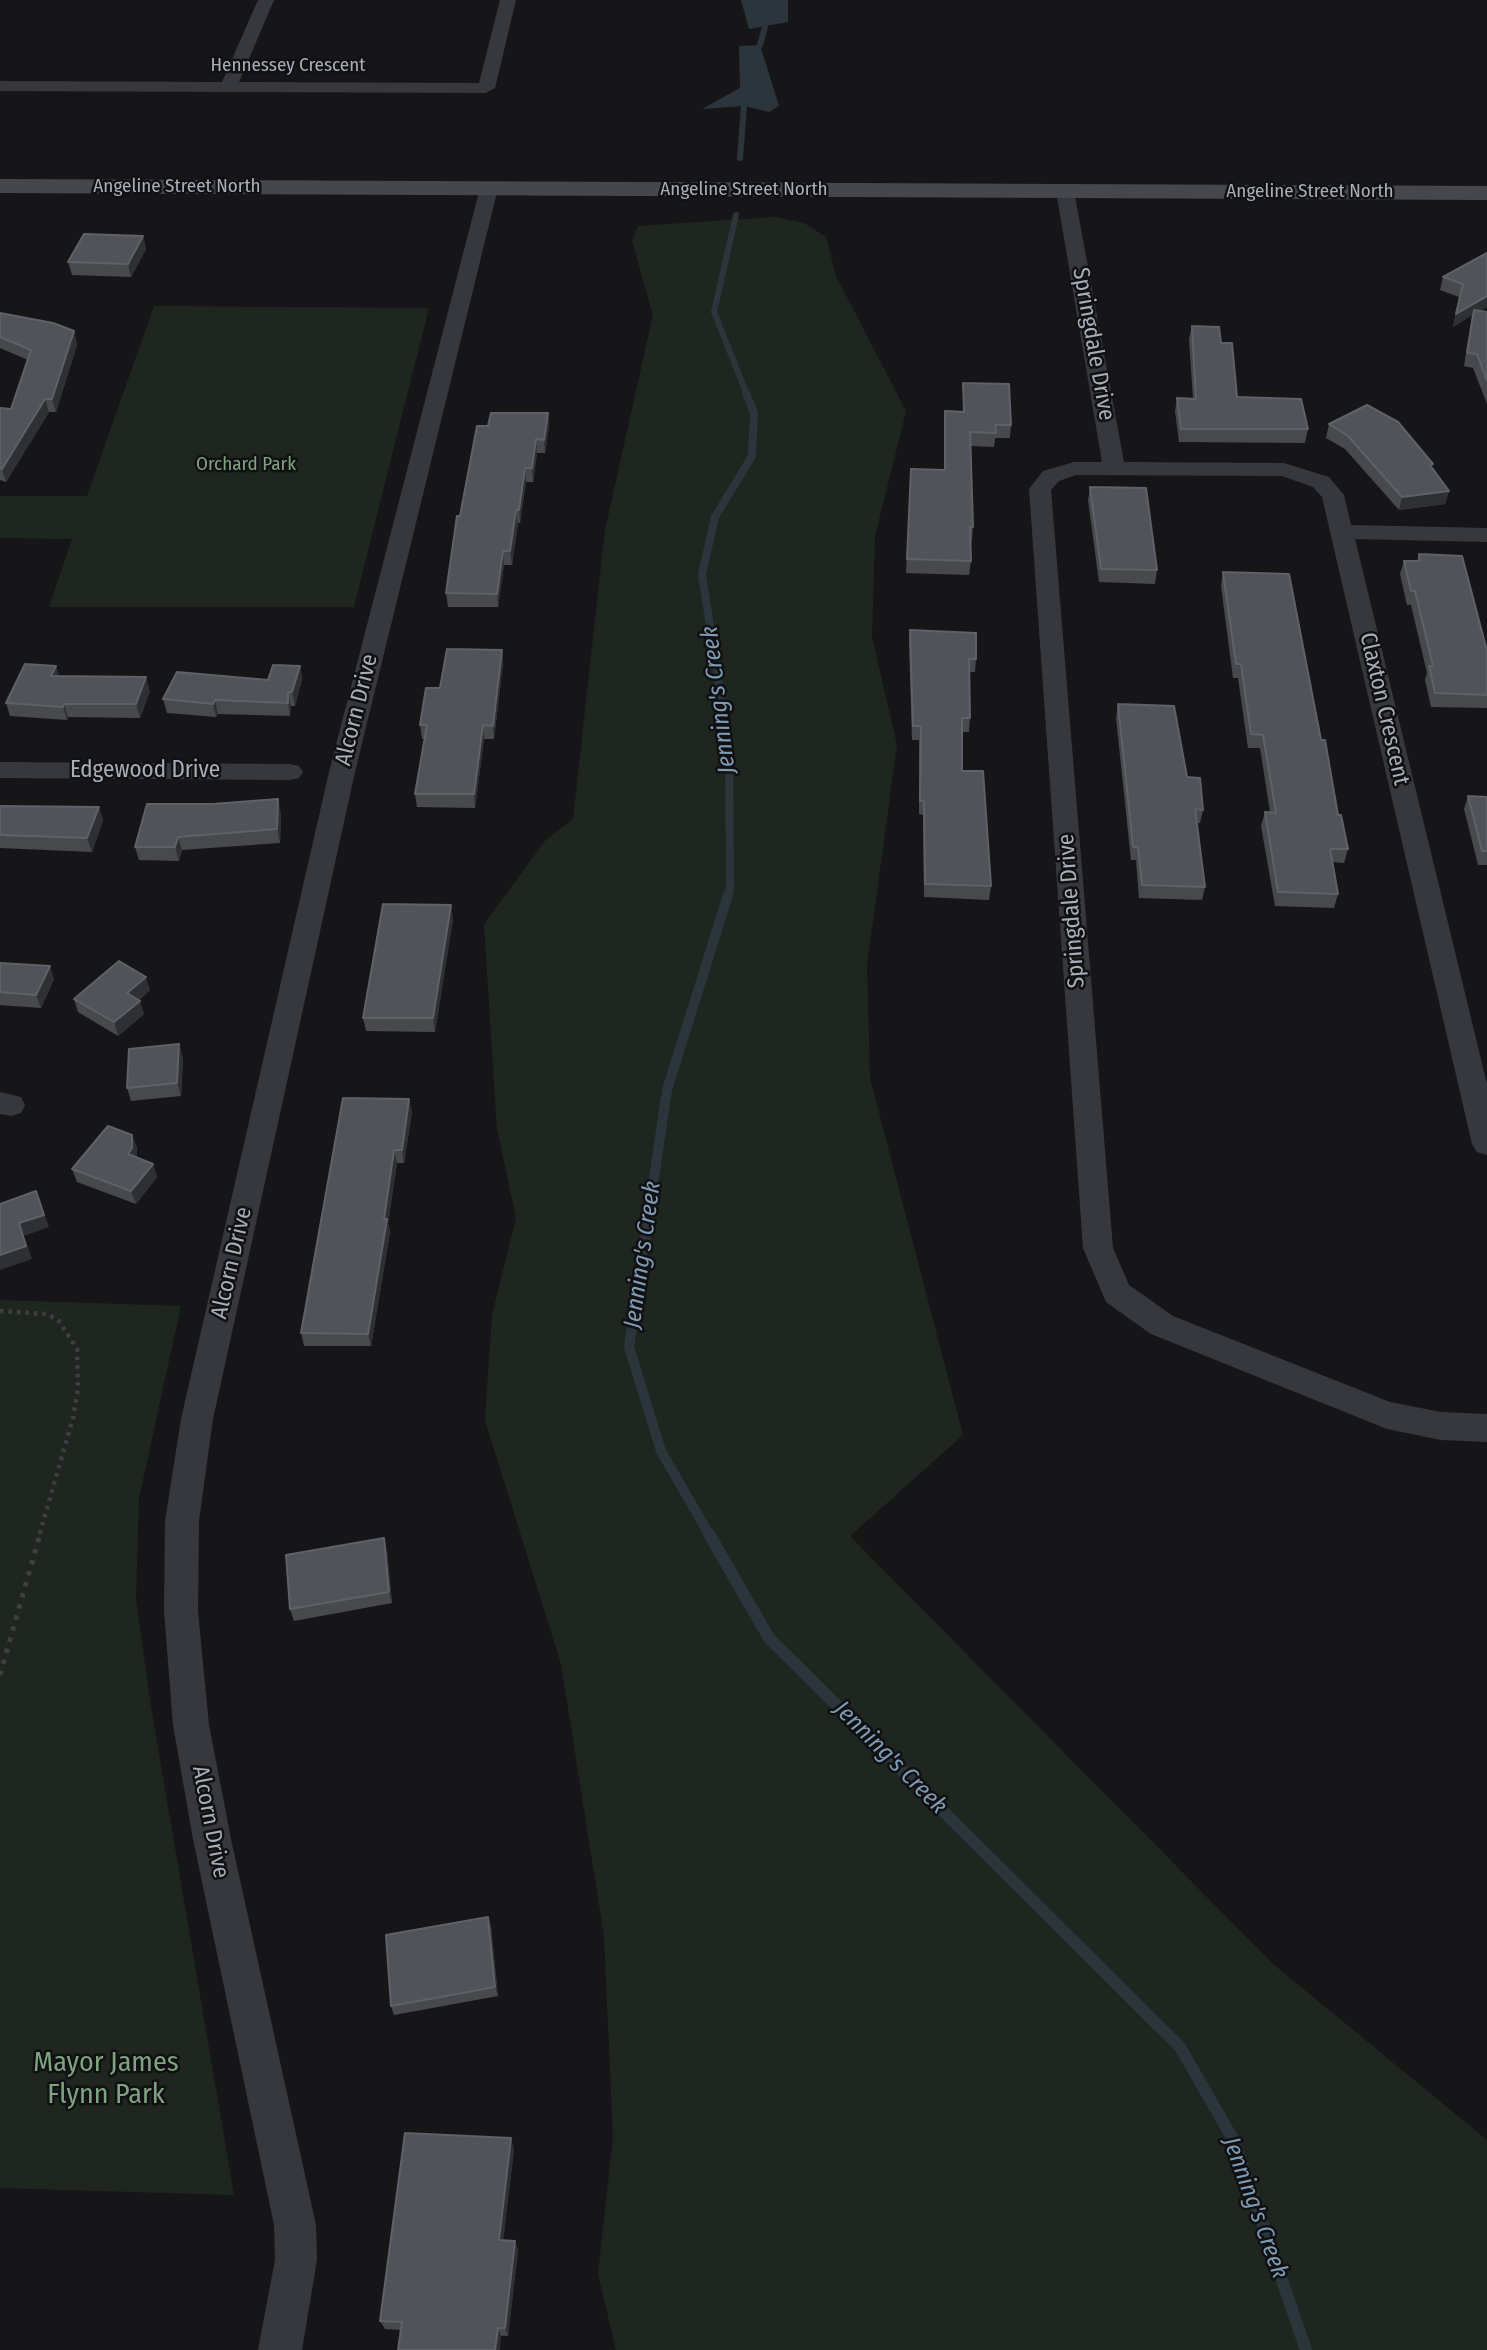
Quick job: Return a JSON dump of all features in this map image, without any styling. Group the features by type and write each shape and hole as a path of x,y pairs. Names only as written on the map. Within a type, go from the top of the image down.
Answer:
{"main road":[{"name":"Angeline Street North","path":"0,186 1487,193"}],"street":[{"path":"228,87 266,0"},
{"name":"Hennessey Crescent","path":"0,86 486,88 508,0"},
{"name":"Alcorn Drive","path":"280,2350 296,2259 295,2225 210,1827 191,1725 181,1611 182,1521 197,1419 342,772 489,188"},
{"name":"Springdale Drive","path":"1065,191 1114,468 1074,469 1051,476 1040,489 1098,1248 1117,1293 1162,1325 1387,1415 1441,1426 1487,1428"},
{"name":"Claxton Crescent","path":"1114,468 1284,470 1304,474 1321,482 1333,495 1487,1144"},
{"path":"1342,532 1487,535"},
{"name":"Edgewood Drive","path":"0,770 290,772"}],"path":[{"path":"0,1311 47,1314 59,1321 77,1349 78,1389 73,1418 0,1675"}],"green space":[{"path":"775,217 804,223 826,237 836,276 906,411 875,536 872,637 897,745 867,965 870,1078 963,1435 850,1536 1273,1964 1487,2140 1487,2350 616,2350 598,2274 613,2137 604,1936 561,1664 485,1420 492,1315 516,1218 497,1129 484,924 545,841 573,819 605,530 653,315 632,241 638,226"},
{"name":"Orchard Park","path":"154,306 429,308 354,607 49,607 72,539 0,538 0,496 87,496"},
{"name":"Mayor James Flynn Park","path":"0,1300 181,1306 139,1498 136,1598 150,1701 234,2195 0,2188"}],"shaded area":[{"path":"741,0 788,0 788,22 749,29"},
{"path":"760,45 779,106 769,112 744,106 702,109 740,88 739,46"}],"building":[{"path":"84,234 143,236 128,264 68,262"},
{"path":"1487,253 1487,296 1456,314 1463,284 1443,277"},
{"path":"1474,310 1487,312 1487,381 1477,354 1467,353"},
{"path":"0,313 53,323 74,331 52,399 45,399 2,469 0,408 11,409 31,350 0,337"},
{"path":"1192,326 1219,327 1221,343 1232,343 1237,397 1301,399 1308,429 1181,429 1177,398 1196,399"},
{"path":"963,383 1009,384 1011,425 995,425 996,433 970,432 973,527 970,527 971,561 907,559 911,469 945,470 945,411 964,412"},
{"path":"1367,405 1398,422 1433,464 1430,465 1449,491 1402,497 1348,436 1329,424"},
{"path":"491,413 548,413 544,440 536,439 532,468 525,468 510,551 503,551 497,594 446,593 457,516 460,516 477,426 488,426"},
{"path":"1090,487 1146,488 1157,570 1101,569"},
{"path":"1419,554 1462,556 1487,651 1487,695 1435,693 1429,666 1433,666 1415,591 1411,591 1404,561 1420,561"},
{"path":"1223,572 1289,574 1321,740 1325,740 1338,815 1341,815 1348,849 1330,849 1338,894 1278,892 1265,812 1276,813 1263,735 1251,734 1241,664 1236,664"},
{"path":"910,630 976,633 976,659 969,659 970,718 962,718 962,771 983,771 991,886 925,884 924,801 920,801 921,726 913,726"},
{"path":"447,649 502,650 493,726 483,725 474,794 415,794 427,725 420,725 426,688 440,688"},
{"path":"25,664 56,666 51,676 146,677 136,704 64,704 63,707 6,703"},
{"path":"273,665 300,666 292,692 288,692 288,703 215,700 213,704 163,699 177,672 268,680"},
{"path":"1118,704 1174,706 1187,777 1200,778 1203,810 1195,809 1205,887 1142,885 1138,847 1133,847"},
{"path":"1468,796 1487,797 1487,851 1482,851"},
{"path":"278,799 277,829 178,837 175,847 135,847 147,804 213,804"},
{"path":"0,806 99,807 87,838 0,835"},
{"path":"383,904 451,905 433,1018 363,1018"},
{"path":"119,961 146,977 127,993 140,1001 114,1022 74,999"},
{"path":"0,963 50,966 36,995 0,992"},
{"path":"179,1044 177,1083 127,1088 129,1049"},
{"path":"343,1098 409,1099 402,1150 394,1150 384,1219 387,1219 368,1334 301,1333"},
{"path":"108,1126 132,1135 132,1148 128,1154 153,1164 131,1191 72,1169"},
{"path":"36,1191 44,1215 19,1223 26,1246 0,1255 0,1204"},
{"path":"384,1538 389,1592 290,1609 286,1555"},
{"path":"488,1917 495,1987 391,2006 386,1935"},
{"path":"405,2133 511,2138 499,2240 515,2241 505,2328 498,2328 495,2350 398,2350 402,2322 380,2321"}],"waterway":[{"path":"760,45 765,27"},
{"name":"Jenning's Creek","path":"740,158 744,106"},
{"name":"Jenning's Creek","path":"736,215 714,312 747,395"},
{"name":"Jenning's Creek","path":"727,897 730,888 729,750 702,574 715,517 752,456 754,413 746,393"},
{"name":"Jenning's Creek","path":"710,1536 661,1451 629,1347 667,1090 728,895"},
{"name":"Jenning's Creek","path":"709,1534 769,1638 1180,2047 1234,2141 1306,2350"}]}
